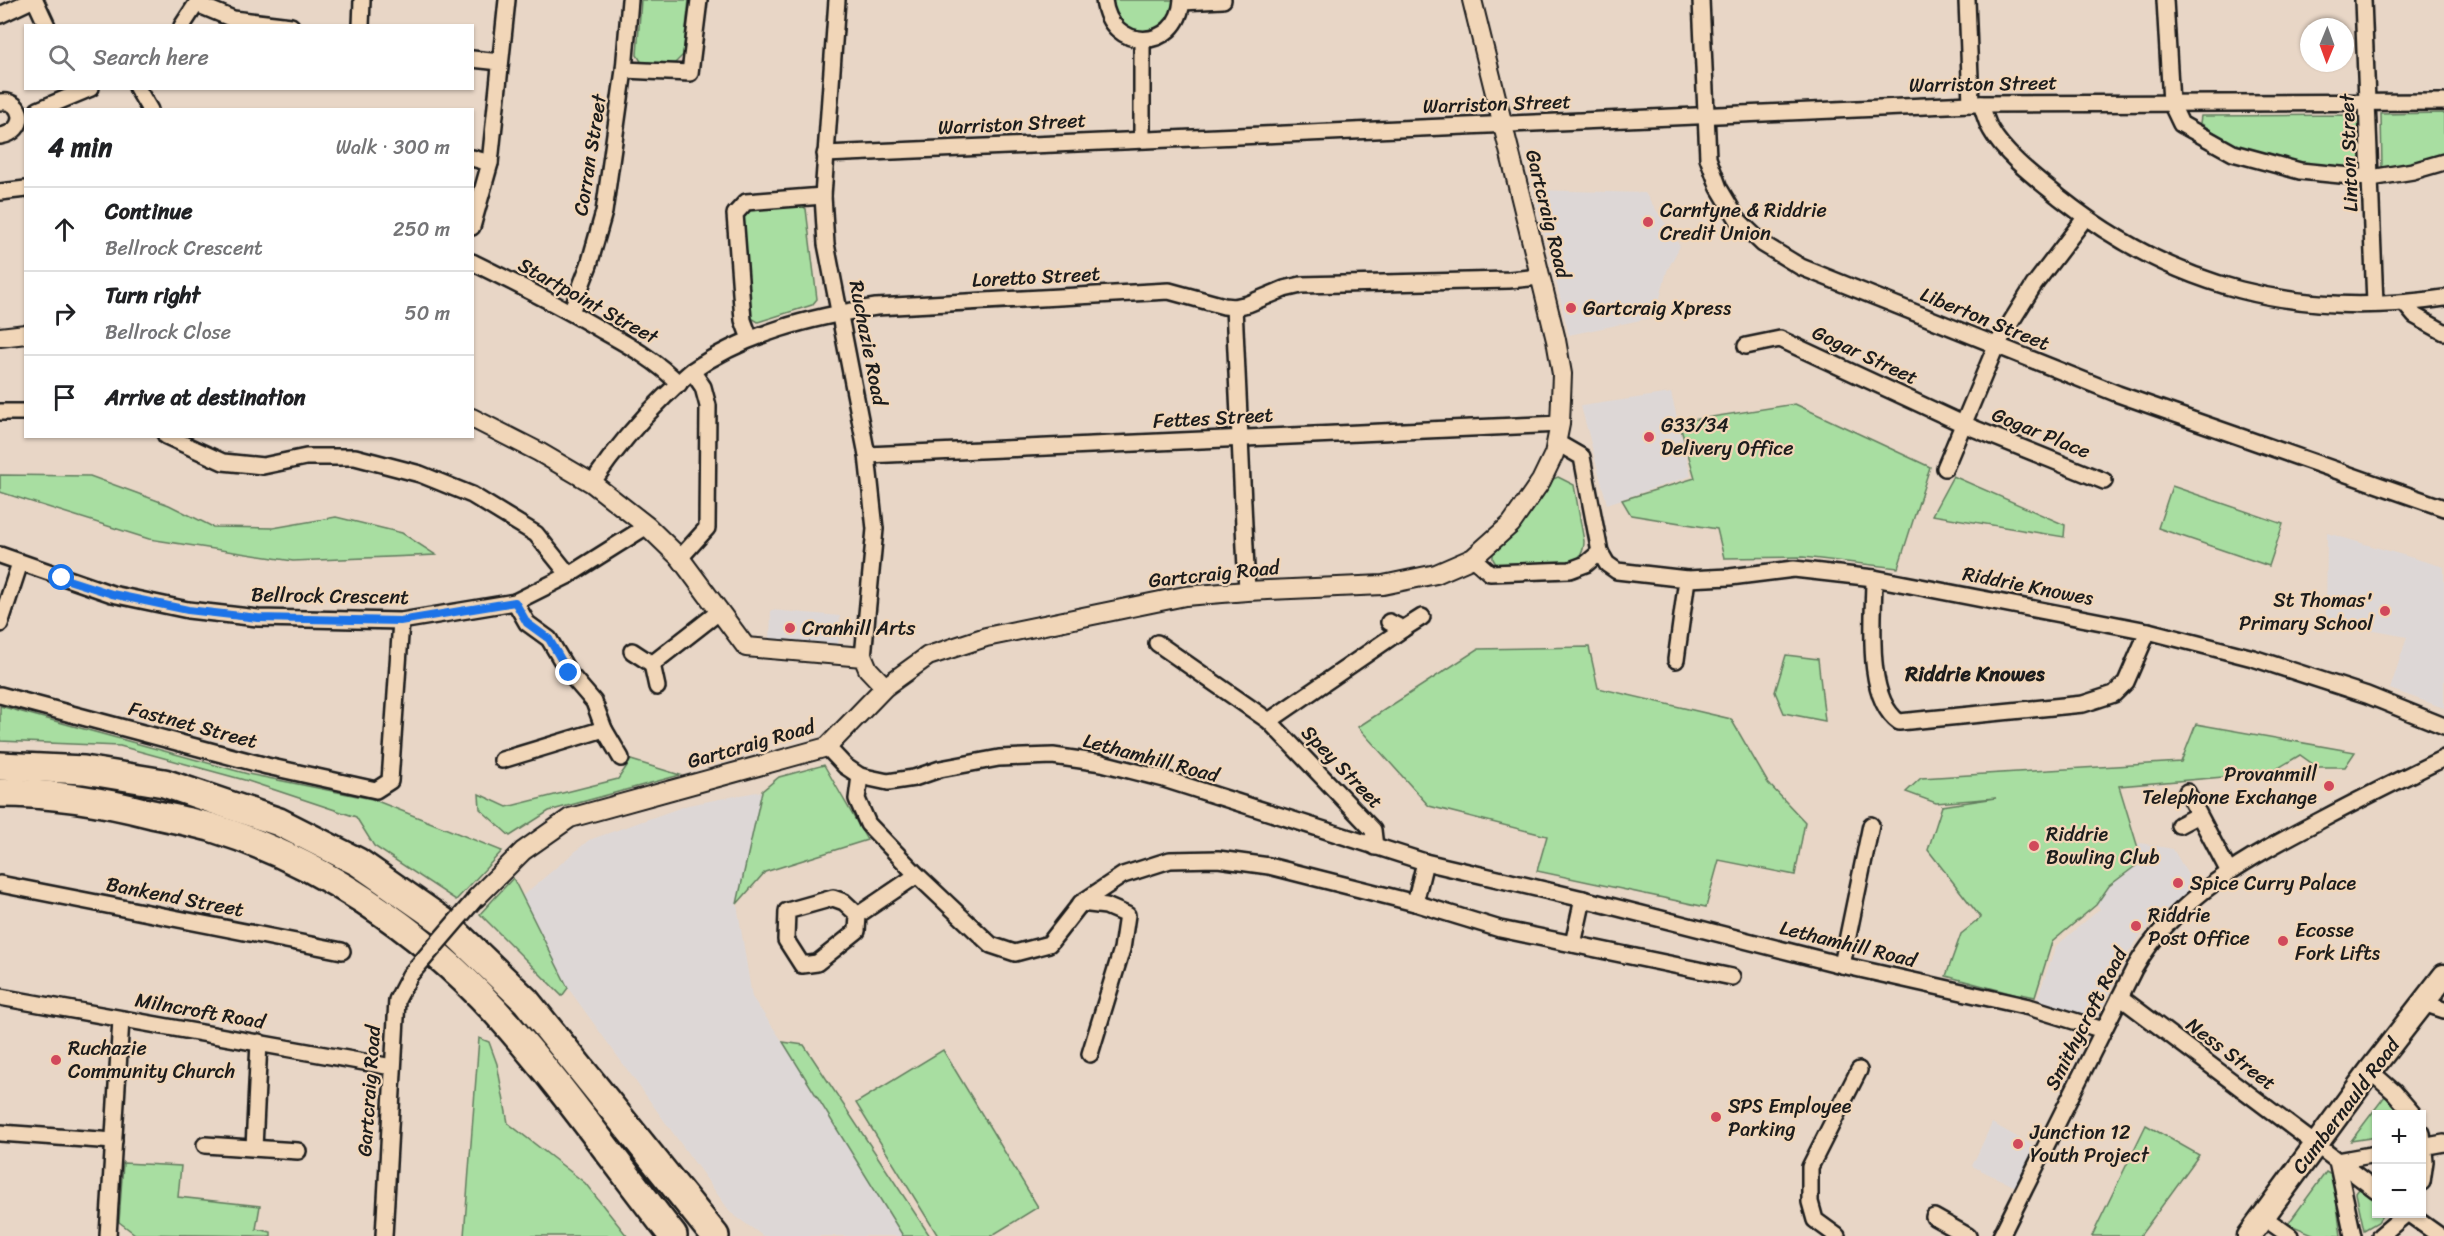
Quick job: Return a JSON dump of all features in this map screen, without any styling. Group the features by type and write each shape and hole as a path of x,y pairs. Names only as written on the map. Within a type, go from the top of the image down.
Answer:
{"highway":[{"path":"0,766 84,770 164,783 279,822 358,862 444,922 526,1001 715,1236"},
{"path":"0,793 40,793 117,805 211,828 294,860 367,901 427,946 495,1011 594,1131 673,1236"}],"main road":[{"name":"Cumbernauld Road","path":"2249,1236 2370,1071 2434,1007 2444,976"}],"street":[{"path":"0,15 34,0 46,24"},
{"path":"361,24 362,0"},
{"path":"474,220 490,163 507,0"},
{"name":"Corran Street","path":"571,312 589,265 604,212 624,70 630,0"},
{"path":"624,70 690,74 699,0"},
{"name":"Ruchazie Road","path":"837,0 823,196 826,244 867,455 874,529 863,657"},
{"path":"1104,0 1105,11 1110,23 1130,38 1142,40 1166,33 1180,14 1182,1 1223,0"},
{"name":"Gartcraig Road","path":"384,1236 392,1067 398,1000 410,975 476,898 523,851 570,818 827,747 885,687 928,656 986,637 1185,596 1383,585 1436,574 1477,555 1512,524 1541,481 1556,440 1562,375 1556,340 1472,0"},
{"name":"Liberton Street","path":"1701,0 1708,158 1719,188 1738,220 1763,244 1801,267 2118,394 2444,508"},
{"path":"1966,0 1976,104 1991,130 2024,169 2085,218 2127,244 2179,270 2244,292 2313,304 2405,303 2444,298"},
{"path":"2166,0 2172,103 2181,124 2233,153 2300,171 2371,178 2413,171 2444,162"},
{"name":"Linton Street","path":"2363,0 2369,102 2375,304"},
{"path":"184,24 198,2 233,19 274,24"},
{"path":"1142,40 1142,139"},
{"path":"474,59 500,62"},
{"path":"42,108 83,90"},
{"path":"138,90 149,108"},
{"path":"0,102 6,101 15,106 23,115 19,127 11,134 0,136"},
{"name":"Warriston Street","path":"825,154 1976,104 2444,102"},
{"path":"474,159 490,163"},
{"path":"0,192 24,189"},
{"path":"750,339 743,320 735,214 746,202 823,196"},
{"path":"1945,468 1996,346 2034,285 2085,218"},
{"name":"Startpoint Street","path":"474,263 571,312 636,349 665,369 679,384"},
{"path":"1247,591 1234,307 1301,285 1509,280 1540,277"},
{"name":"Loretto Street","path":"592,483 618,446 642,418 692,371 750,339 839,313 876,307 1169,291 1234,307"},
{"path":"2405,303 2415,316 2444,332"},
{"path":"0,337 24,334"},
{"name":"Gogar Street","path":"1746,346 1780,339 1963,424"},
{"path":"680,558 707,528 708,406 703,387 692,371"},
{"path":"0,412 24,412"},
{"path":"474,419 539,452 592,483 646,526 680,558 746,647 863,657 868,669 885,687"},
{"name":"Gogar Place","path":"1963,424 2104,481"},
{"path":"170,438 223,462 263,466 306,457 355,457 420,474 471,495 536,534 569,575"},
{"name":"Fettes Street","path":"867,455 1240,438 1556,440"},
{"path":"1477,555 1498,573 1570,570 1586,564 1600,552 1582,457 1556,440"},
{"name":"Bellrock Crescent","path":"0,555 112,594 188,610 258,618 400,621 515,602 569,575 646,526"},
{"name":"Riddrie Knowes","path":"1600,552 1607,564 1617,571 1687,579 1730,577 1794,569 1874,578 2148,631 2263,661 2367,695 2444,726"},
{"path":"0,624 20,563"},
{"path":"1874,578 1873,662 1876,684 1891,716 1899,722 2083,704 2114,694 2126,682 2148,631"},
{"path":"1676,660 1687,579"},
{"path":"515,602 527,623 549,639 569,673 594,702 604,729 621,758"},
{"path":"652,664 720,611"},
{"name":"Spey Street","path":"1269,720 1396,626 1422,617"},
{"name":"Fastnet Street","path":"0,695 255,763 376,790 390,781 400,621"},
{"name":"Spey Street","path":"1157,643 1269,720 1373,830 1375,847"},
{"path":"632,651 652,664 657,687"},
{"path":"502,760 604,729"},
{"name":"Lethamhill Road","path":"827,747 845,766 860,776 888,782 914,778 940,768 999,758 1053,756 1102,763 1164,779 1425,862 1583,899 1842,965 2029,1007 2103,1030"},
{"name":"Smithycroft Road","path":"2001,1236 2120,997 2145,950 2158,932 2183,908 2229,872 2264,849 2444,758"},
{"path":"860,776 856,799 868,824 917,875 991,945 1015,953 1049,944 1081,903 1123,874 1170,860 1218,859 1269,867 1415,903 1500,929 1732,976"},
{"path":"2187,792 2229,872"},
{"path":"2179,825 2198,815"},
{"path":"1842,965 1871,825"},
{"path":"1415,903 1425,862"},
{"path":"858,915 917,875"},
{"name":"Bankend Street","path":"0,884 342,951"},
{"path":"833,898 844,902 858,915 857,931 817,963 802,965 786,940 787,911 833,898"},
{"path":"1573,944 1583,899"},
{"path":"1081,903 1106,906 1127,915 1122,949 1090,1054"},
{"name":"Milncroft Road","path":"0,997 392,1067"},
{"name":"Ness Street","path":"2120,997 2372,1187"},
{"path":"111,1236 121,1019"},
{"path":"254,1148 259,1042"},
{"path":"1837,1236 1815,1220 1810,1202 1810,1167 1859,1070"},
{"path":"2370,1071 2394,1092 2410,1110"},
{"path":"0,1133 114,1142"},
{"path":"2426,1142 2444,1143"},
{"path":"206,1145 298,1151"},
{"path":"2353,1236 2337,1161 2372,1156"},
{"path":"1934,1217 1968,1236"},
{"path":"2263,1217 2290,1236"},
{"path":"2380,1236 2403,1218"},
{"path":"2414,1218 2440,1236"}],"shaded area":[{"path":"1534,190 1645,193 1680,246 1667,271 1655,317 1569,335"},
{"path":"1671,393 1691,476 1607,504 1581,406"},
{"name":"St Thomas' Primary School","path":"2327,533 2444,567 2444,708 2390,689 2407,637 2326,622"},
{"path":"771,610 840,616 838,646 770,640"},
{"path":"762,791 737,904 752,997 783,1042 903,1236 763,1236 731,1213 568,988 521,897 589,840 688,805"},
{"path":"2140,843 2173,849 2195,887 2151,921 2128,953 2096,1021 2035,1005 2056,946 2100,909 2082,883"},
{"path":"1992,1123 2041,1150 2022,1190 1972,1166"}],"green space":[{"path":"641,0 689,0 683,55 675,63 642,63 637,55"},
{"path":"1112,0 1173,0 1174,2 1163,24 1148,31 1142,31 1135,30 1119,20"},
{"path":"2444,113 2444,156 2424,163 2382,168 2381,114"},
{"path":"2358,115 2364,171 2299,162 2234,145 2200,123 2201,116"},
{"path":"799,203 806,209 817,299 812,305 758,322 750,317 742,219 751,208"},
{"path":"1795,404 1930,467 1898,568 1803,557 1724,558 1717,529 1631,515 1622,500 1695,478 1679,422"},
{"path":"0,475 90,476 169,505 213,527 273,528 336,517 402,533 436,555 293,561 149,539 0,492"},
{"path":"1953,476 2065,525 2064,537 1932,515"},
{"path":"1558,477 1574,485 1584,541 1582,552 1577,560 1571,564 1496,564 1493,554 1519,528 1541,500 1553,479"},
{"path":"2172,486 2283,524 2269,566 2158,528"},
{"path":"1589,647 1598,688 1731,719 1768,783 1805,822 1795,875 1719,860 1706,907 1537,871 1547,836 1429,806 1358,727 1478,649"},
{"path":"1786,655 1818,659 1825,721 1784,713 1775,692"},
{"path":"0,706 248,774 372,799 502,851 456,900 374,846 356,817 248,781 120,746 0,741"},
{"path":"2196,724 2355,752 2345,767 2317,767 2300,755 2270,773 2119,786 2142,861 2109,886 2096,905 2052,942 2035,997 2021,994 2021,996 1946,976 1961,934 1981,918 1928,850 1942,806 1996,798 1936,803 1906,792 1921,778 2181,762"},
{"path":"631,760 680,775 549,811 510,836 480,809 479,794 507,807 618,779"},
{"path":"824,765 867,840 765,872 737,904 762,791 779,777"},
{"path":"513,878 568,988 562,996 480,914"},
{"path":"479,1038 489,1042 497,1064 508,1123 585,1183 627,1236 464,1236"},
{"path":"783,1042 804,1045 930,1236 903,1236"},
{"path":"943,1050 1038,1207 991,1236 938,1236 856,1103"},
{"path":"2385,1096 2397,1110 2374,1110"},
{"path":"2372,1113 2372,1138 2351,1141"},
{"path":"2146,1125 2199,1155 2140,1236 2092,1236"},
{"path":"123,1163 181,1166 178,1197 260,1206 256,1229 271,1232 271,1236 135,1234 119,1222"},
{"path":"2326,1172 2333,1176 2341,1236 2315,1235 2288,1224"},
{"path":"2362,1185 2372,1194 2372,1218 2380,1218 2364,1230 2356,1193"}],"place":[{"name":"Carntyne & Riddrie Credit Union","path":"1648,222"},
{"name":"Gartcraig Xpress","path":"1571,308"},
{"name":"G33/34 Delivery Office","path":"1649,437"},
{"name":"St Thomas' Primary School","path":"2385,611"},
{"name":"Cranhill Arts","path":"790,628"},
{"name":"Provanmill Telephone Exchange","path":"2329,786"},
{"name":"Riddrie Bowling Club","path":"2034,846"},
{"name":"Spice Curry Palace","path":"2178,883"},
{"name":"Riddrie Post Office","path":"2136,926"},
{"name":"Ecosse Fork Lifts","path":"2283,941"},
{"name":"Ruchazie Community Church","path":"56,1060"},
{"name":"SPS Employee Parking","path":"1716,1117"},
{"name":"Junction 12 Youth Project","path":"2018,1144"}],"district":[{"name":"Riddrie Knowes","path":"1975,674"}],"route":[{"path":"62,578 112,594 188,610 258,618 400,621 515,602 527,623 549,639 569,673"}]}
